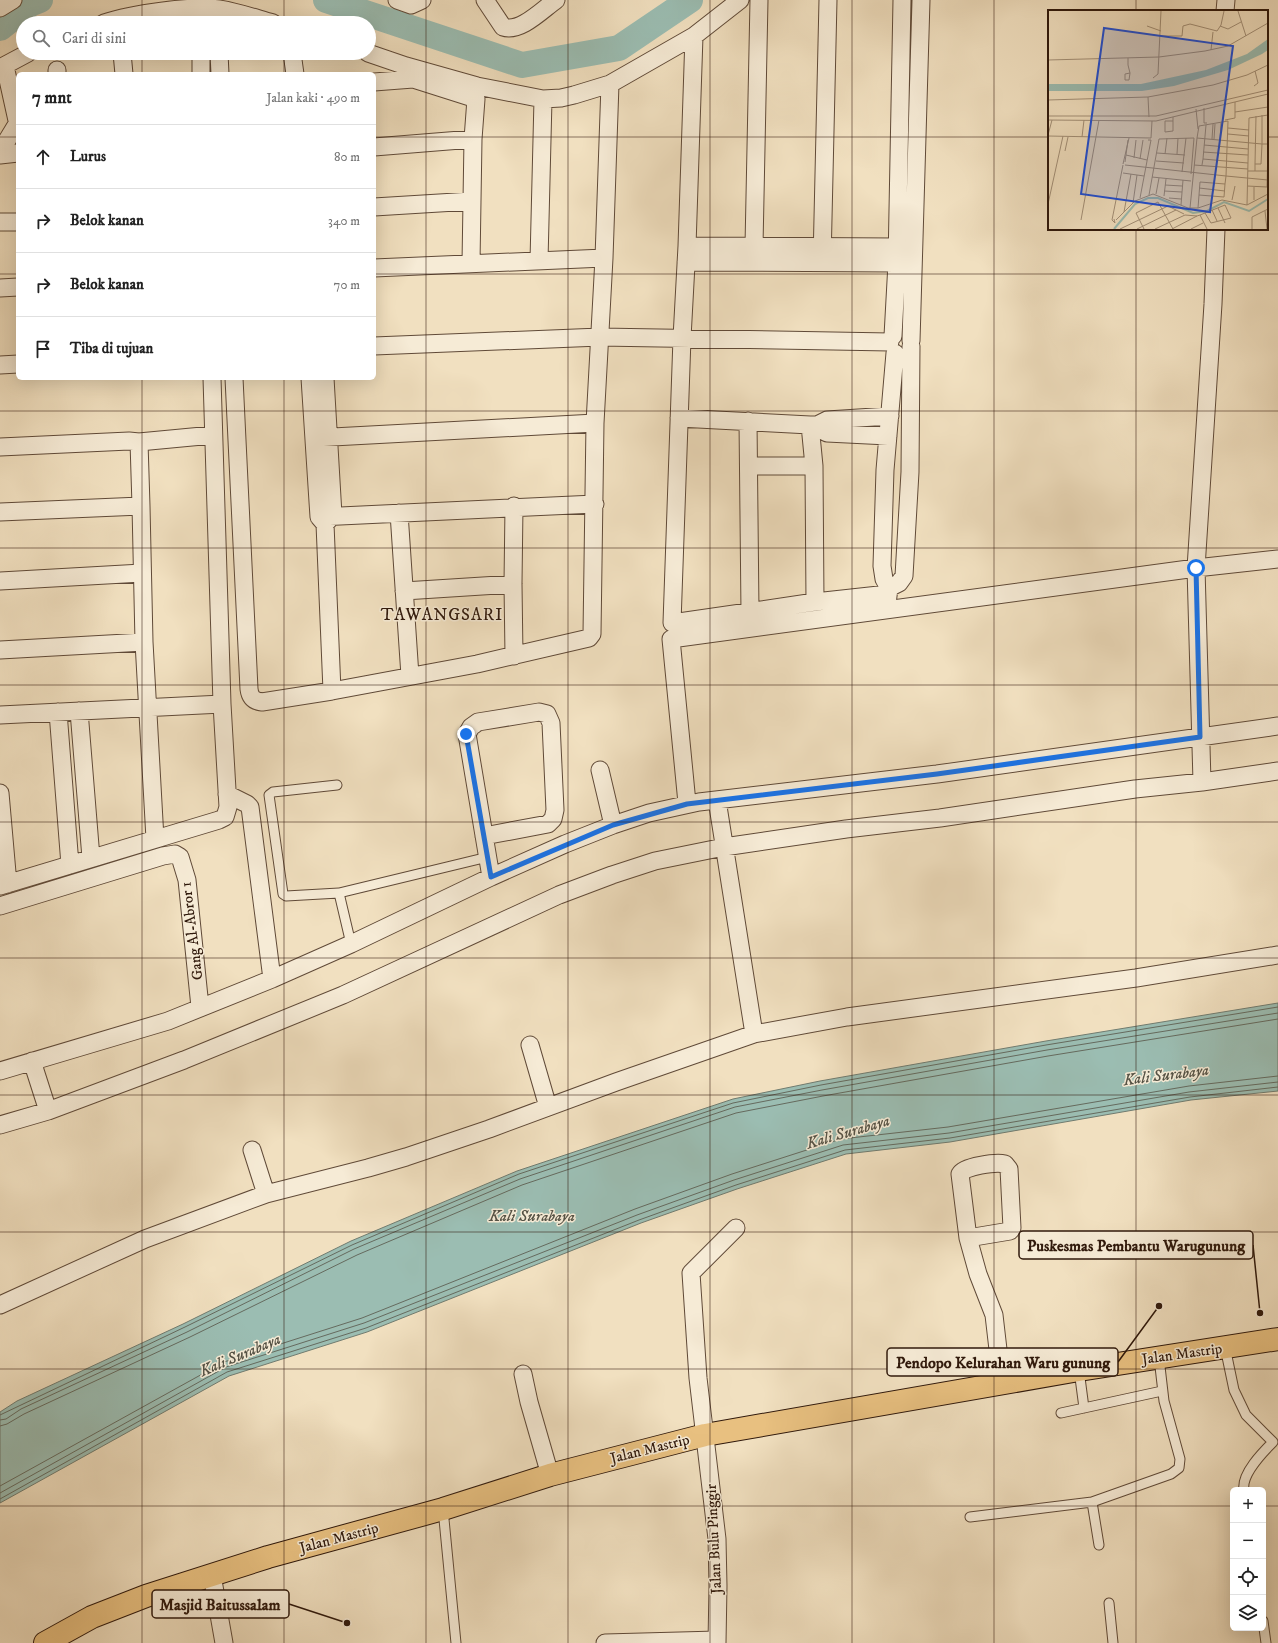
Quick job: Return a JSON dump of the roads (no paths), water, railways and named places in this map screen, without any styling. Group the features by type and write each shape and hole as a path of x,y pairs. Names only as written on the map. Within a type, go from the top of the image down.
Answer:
{"main road":[{"name":"Jalan Mastrip","path":"45,1643 92,1617 146,1596 268,1557 443,1509 550,1475 705,1435 1158,1356 1278,1339"}],"street":[{"path":"0,8 13,0"},
{"path":"397,0 411,5 422,0"},
{"path":"485,0 503,27 509,29 520,26 556,0"},
{"path":"376,56 406,66 477,86 543,99 574,95 610,84 694,36 740,0"},
{"path":"754,254 759,0"},
{"path":"822,254 828,0"},
{"path":"888,597 882,566 885,470 890,416 892,343 897,263 902,0"},
{"path":"687,804 671,639 888,597 904,576 910,472 911,344 918,155 921,0"},
{"path":"1225,10 1226,0"},
{"path":"200,16 218,16 234,12 248,16"},
{"path":"694,36 672,623 815,602 888,597 1278,559"},
{"path":"16,59 2,67 16,120"},
{"path":"123,60 124,72"},
{"path":"201,60 202,72"},
{"path":"219,60 220,72"},
{"path":"293,60 295,72"},
{"path":"376,82 413,80 476,99 473,140 471,263"},
{"path":"234,380 250,695 254,700 262,702 332,691 514,656 591,636 595,504 595,423 604,258 610,84"},
{"path":"539,261 543,99"},
{"path":"0,153 16,126"},
{"path":"376,147 473,140"},
{"path":"0,153 16,153"},
{"path":"898,155 918,155"},
{"path":"376,207 472,201"},
{"path":"0,222 16,222"},
{"path":"1202,778 1196,568 1216,230"},
{"path":"687,254 822,254 897,246"},
{"path":"822,254 897,263"},
{"path":"376,268 604,258"},
{"path":"0,288 16,287"},
{"path":"376,346 600,337 682,338 892,343 901,354 908,352 911,344"},
{"path":"0,365 16,364"},
{"path":"212,380 222,704 238,799 250,807 272,978"},
{"path":"310,380 321,438 326,518 332,691"},
{"path":"321,438 325,380"},
{"path":"679,418 813,425 827,420 890,416"},
{"path":"748,421 750,612"},
{"path":"321,438 595,423"},
{"path":"813,425 827,433 888,436"},
{"path":"813,425 815,602"},
{"path":"0,447 130,441 139,442 213,435"},
{"path":"139,442 144,642 155,839"},
{"path":"749,466 814,466"},
{"path":"885,470 910,472"},
{"path":"326,518 514,506 595,504"},
{"path":"0,512 141,506"},
{"path":"514,506 514,656"},
{"path":"399,514 410,676"},
{"path":"0,581 142,573"},
{"path":"404,591 513,584"},
{"path":"0,650 144,642"},
{"path":"0,714 222,704"},
{"path":"80,711 91,858"},
{"path":"58,712 70,865"},
{"path":"484,836 548,824 553,819 555,810 551,723 547,714 539,712 478,722 471,727 466,734 491,877"},
{"path":"0,1071 140,1030 168,1020 351,944 491,877 613,825 687,804 717,804 945,773 1200,741 1278,726"},
{"path":"600,770 613,825"},
{"path":"0,1124 48,1111 184,1060 343,995 559,895 612,874 655,861 723,843 940,818 1202,778 1278,771"},
{"path":"0,793 4,885 219,820 225,817 228,807 238,799"},
{"path":"717,804 754,1034"},
{"name":"Gang Al-Abror 1","path":"0,906 163,856 175,854 180,857 187,880 200,1006"},
{"path":"0,1304 146,1239 266,1194 387,1163 489,1129 616,1082 754,1034 846,1017 1136,978 1278,955"},
{"path":"530,1045 548,1107"},
{"path":"32,1061 48,1111"},
{"path":"252,1150 266,1194"},
{"path":"968,1238 1010,1231 1012,1228 1009,1170 1005,1164 968,1167 961,1171 960,1174 968,1238 978,1274 994,1315 1002,1384"},
{"name":"Jalan Bulu Pinggir","path":"717,1642 718,1586 716,1539 698,1378 692,1273 736,1228"},
{"path":"523,1374 529,1402 550,1475"},
{"path":"212,1575 224,1643"},
{"path":"605,1643 717,1642"}],"lane":[{"path":"337,785 273,792 269,795 283,894 286,896 339,893 488,856"},
{"path":"339,893 351,944"},
{"path":"1225,1347 1234,1390 1246,1415 1275,1441 1258,1456 1243,1487"},
{"path":"970,1516 1092,1502 1171,1474 1179,1468 1180,1458 1162,1391 1158,1356"},
{"path":"1079,1370 1084,1408"},
{"path":"1061,1413 1162,1391"},
{"path":"1092,1502 1099,1545"},
{"path":"443,1509 456,1643"},
{"path":"1109,1603 1113,1643"},
{"path":"1264,1631 1266,1643"}],"water":[{"name":"Kali Surabaya","path":"1278,1003 1278,1091 1191,1100 950,1142 846,1154 737,1189 641,1223 367,1332 229,1376 0,1503 0,1412 17,1401 183,1324 351,1241 517,1171 733,1099 820,1081 1046,1041"}],"waterway":[{"path":"0,28 30,4 40,0"},
{"path":"326,0 374,16"},
{"path":"376,17 522,65 619,48 690,0"}],"place":[{"name":"Pendopo Kelurahan Waru gunung","path":"1159,1306"},
{"name":"Puskesmas Pembantu Warugunung","path":"1260,1313"},
{"name":"Masjid Baitussalam","path":"347,1623"}],"district":[{"name":"TAWANGSARI","path":"442,615"}]}
